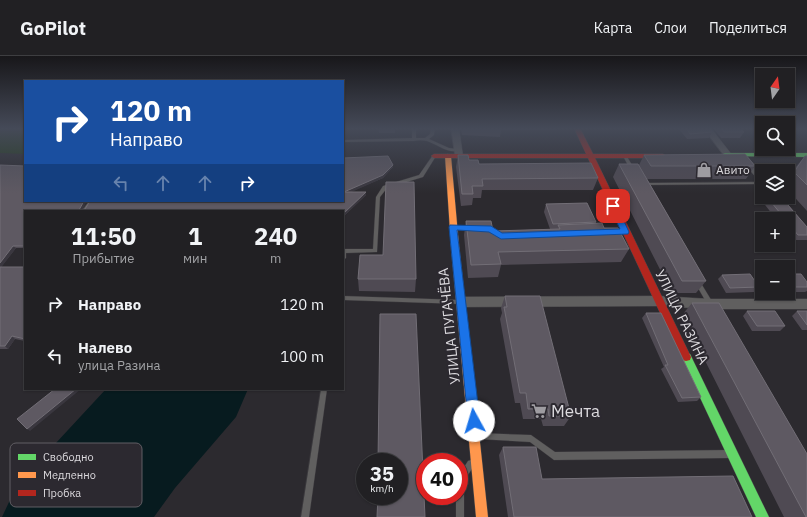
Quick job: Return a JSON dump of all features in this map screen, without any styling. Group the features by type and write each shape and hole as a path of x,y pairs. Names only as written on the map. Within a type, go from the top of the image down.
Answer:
{"street":[{"name":"УЛИЦА РАЗИНА","path":"587,150 590,156 591,167 622,232 658,301 763,517"},
{"path":"724,150 728,155"},
{"path":"434,156 448,156 458,153 471,158 675,156"},
{"path":"713,156 807,154"},
{"name":"УЛИЦА ПУГАЧЁВА","path":"448,156 456,227 461,302 476,436 482,517"},
{"path":"741,156 755,171"},
{"path":"461,302 658,301 712,307 807,304"}],"lane":[{"path":"449,150 458,153"},
{"path":"344,251 375,251 378,197 385,187 421,176 434,156"},
{"path":"625,156 635,173"},
{"path":"638,179 645,191"},
{"path":"641,184 755,183"},
{"path":"694,277 712,307"},
{"path":"344,298 461,302"},
{"path":"305,517 324,390"},
{"path":"476,436 531,439 554,456 732,454"},
{"path":"460,517 460,480 477,455"}],"green space":[{"path":"0,150 24,150 24,154 0,153"}],"water":[{"path":"105,390 248,390 236,417 175,488 154,517 2,517 10,500 10,507 142,507 142,443 56,443"}],"building":[{"path":"745,154 755,166 651,166 644,155"},
{"path":"458,155 468,155 469,160 478,160 479,164 591,163 598,178 482,179 483,186 472,186 473,194 462,194"},
{"path":"388,156 393,165 383,175 344,192 344,158"},
{"path":"805,156 807,156 807,185 795,173 795,171"},
{"path":"619,164 638,164 706,281 682,281"},
{"path":"0,165 24,166 24,202 83,202 79,210 24,210 24,246 13,246 0,263"},
{"path":"386,182 414,182 416,279 358,279 360,255 383,255"},
{"path":"344,192 366,192 344,213 344,210 79,210 85,209 89,202 344,202"},
{"path":"587,203 596,222 553,224 546,204"},
{"path":"773,204 787,204 794,212 779,212"},
{"path":"795,213 807,227 807,235 798,235 795,231"},
{"path":"466,221 491,221 493,231 560,229 558,225 602,223 604,228 618,228 629,249 498,252 501,264 471,265"},
{"path":"0,267 24,267 24,339 12,336 5,346 0,346"},
{"path":"750,274 755,281 755,287 730,288 722,275"},
{"path":"795,274 801,274 807,282 807,287 795,287"},
{"path":"505,296 540,296 571,416 549,416 548,409 528,409 526,393 520,393 504,307 507,307"},
{"path":"692,303 719,303 807,454 807,517 806,517"},
{"path":"747,311 775,311 785,326 757,326"},
{"path":"797,311 807,311 807,325"},
{"path":"646,313 661,313 701,397 682,398 665,365 668,365"},
{"path":"380,314 416,314 422,453 416,453 416,505 424,505 425,517 377,517 378,505 408,505 408,453 378,453"},
{"path":"54,390 75,390 27,429 17,419"},
{"path":"503,447 536,447 542,479 733,476 752,517 514,517"}],"traffic: fast":[{"path":"725,155 807,155"},
{"path":"686,357 763,517"}],"traffic: slow":[{"path":"448,156 455,246 482,517"}],"traffic: jam":[{"path":"587,150 686,357"},
{"path":"434,156 663,156"}],"place":[{"name":"Авито","path":"704,170"},
{"name":"Мечта","path":"539,411"}],"route":[{"path":"474,421 453,227 491,229 501,236 625,232 613,206"}]}
